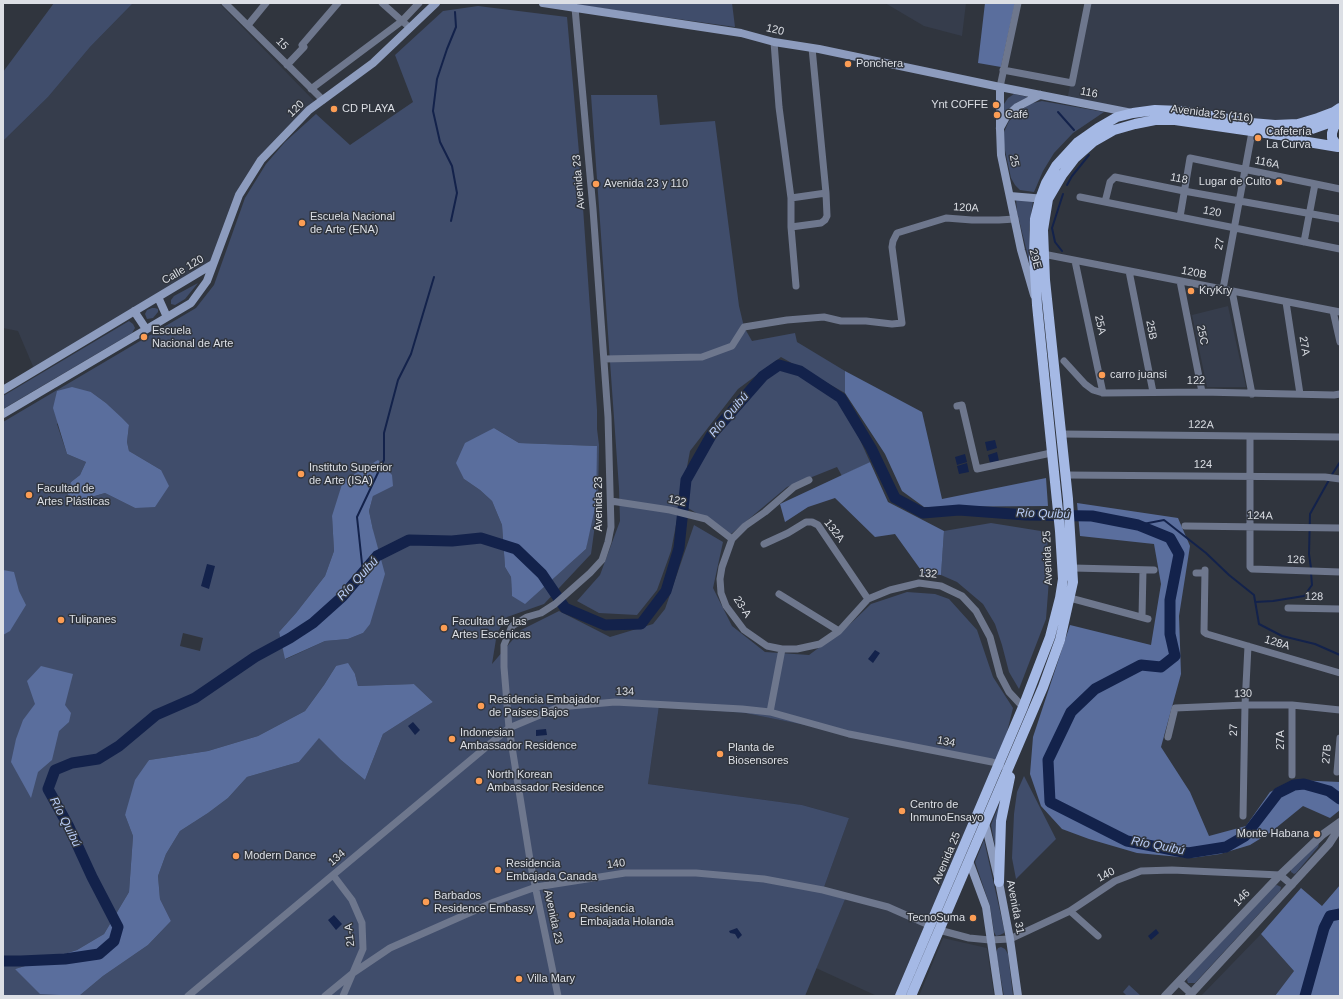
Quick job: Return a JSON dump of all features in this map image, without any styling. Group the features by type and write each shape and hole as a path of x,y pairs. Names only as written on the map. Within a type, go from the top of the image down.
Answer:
{"main road":[{"name":"120","path":"212,264 239,195 261,160 309,110 373,63 436,3"},
{"name":"120","path":"543,3 741,33 774,42 812,48 1000,88"},
{"name":"116","path":"1000,88 1133,113"},
{"name":"25","path":"1000,88 1001,155 1014,219"},
{"path":"1000,129 1006,117 1017,107 1040,95"},
{"path":"1298,124 1334,112 1340,108"},
{"name":"Avenida 25 (116)","path":"1133,113 1155,110 1181,111 1252,123 1275,125 1298,124"},
{"name":"Avenida 25","path":"910,996 966,842 1023,707 1050,637 1060,598 1063,579 1068,499 1043,254 1044,199 1046,183 1056,166 1078,142 1117,117 1133,113"},
{"path":"1312,131 1340,119"},
{"path":"1339,148 1332,138 1332,133 1334,127 1340,119"},
{"name":"Avenida 25 (116)","path":"1044,199 1075,158 1093,142 1114,130 1135,124 1155,120 1168,120 1279,135 1312,131"},
{"path":"1298,124 1339,148"},
{"path":"1309,142 1314,139 1315,136 1312,131"},
{"path":"1279,135 1339,148"},
{"path":"1010,196 1044,199"},
{"name":"Avenida 25","path":"900,996 968,861 1043,687 1057,647 1073,582 1073,568 1057,502 1037,305 1034,256 1035,219 1044,199"},
{"name":"29E","path":"1014,219 1021,250 1037,305"},
{"name":"Calle 120","path":"3,390 212,264"},
{"name":"Calle 120","path":"3,414 191,303 207,281 212,264"},
{"path":"158,297 168,316"},
{"path":"134,311 146,329"},
{"path":"999,882 1001,821 1009,780 1024,732"},
{"name":"Avenida 31","path":"985,823 999,882 1010,939 1018,996"},
{"path":"966,842 968,861 986,907 999,996"}],"street":[{"name":"15","path":"225,3 323,100"},
{"path":"248,25 266,3"},
{"path":"287,65 304,47 302,45 338,3"},
{"path":"382,3 410,28"},
{"name":"120","path":"311,89 402,21 419,3"},
{"path":"1000,88 1018,3"},
{"path":"1003,70 1072,83 1088,3"},
{"name":"Avenida 23","path":"558,996 536,887 509,728 504,667 504,645 512,626 527,617 542,613 555,604 580,584 602,560 611,526 608,417 604,359 575,8"},
{"path":"774,42 779,107 790,198 796,286"},
{"path":"791,227 821,223 827,216 812,48"},
{"name":"27","path":"1222,289 1235,228 1252,132"},
{"name":"116A","path":"1184,191 1190,158 1340,189"},
{"name":"118","path":"1105,202 1110,182 1115,177 1340,219"},
{"path":"1304,242 1315,184"},
{"path":"1180,217 1184,191"},
{"path":"790,198 826,193"},
{"name":"120","path":"1080,197 1340,249"},
{"name":"120A","path":"604,359 702,357 732,346 744,327 787,320 824,317 841,321 892,324 902,323 892,247 897,233 946,218 972,220 1014,219"},
{"name":"120B","path":"1043,254 1336,312"},
{"name":"25A","path":"1075,261 1103,393"},
{"name":"25B","path":"1129,271 1153,392"},
{"name":"25C","path":"1180,281 1202,392"},
{"path":"1232,291 1252,394"},
{"name":"27A","path":"1286,302 1300,394"},
{"path":"1336,312 1340,342"},
{"name":"122","path":"1064,361 1093,390 1103,393 1202,392 1252,394 1340,394"},
{"path":"957,406 962,404 966,432 977,469 1051,453"},
{"name":"122A","path":"1061,434 1340,437"},
{"path":"1250,437 1249,476 1251,527"},
{"name":"124","path":"1066,475 1326,477 1338,479"},
{"name":"23-A","path":"782,649 768,646 744,630 726,606 721,593 720,579 722,567 732,539 745,526 765,512 794,487 809,480"},
{"name":"122","path":"611,501 670,510 706,519 732,539"},
{"name":"132A","path":"764,544 788,534 806,522 812,522 818,525 868,599"},
{"name":"124A","path":"1185,526 1338,527"},
{"name":"126","path":"1251,527 1251,568 1340,572"},
{"path":"1073,568 1154,570"},
{"path":"1070,598 1145,618 1143,570"},
{"name":"128A","path":"1196,573 1205,571 1204,632 1340,673"},
{"name":"132","path":"782,649 797,649 820,644 839,631 868,599 890,590 919,583 941,586 962,596 976,611 990,637 1000,675 1009,692 1023,707"},
{"path":"779,594 839,631"},
{"name":"128","path":"1288,608 1340,609"},
{"name":"27","path":"1243,816 1245,705 1248,646"},
{"path":"770,712 782,649"},
{"name":"134","path":"188,996 509,728 559,707 614,702 742,709 770,712 849,734 999,764"},
{"name":"130","path":"1168,737 1175,708 1245,705 1292,705 1340,710"},
{"name":"27A","path":"1292,705 1292,775"},
{"name":"27B","path":"1337,772 1340,738"},
{"path":"999,764 1004,770 1005,777"},
{"name":"146","path":"1165,996 1280,875 1322,835 1340,822"},
{"path":"1179,982 1190,994 1329,844 1340,827"},
{"name":"140","path":"325,996 353,973 390,948 494,902 536,887 625,873 696,872 749,878 823,890 888,907 935,928 969,938 990,940 1010,939 1070,911 1115,881 1141,871 1172,870 1280,875"},
{"name":"21-A","path":"333,875 352,900 362,923 363,949 343,996"},
{"path":"1280,875 1292,885"},
{"path":"1070,911 1098,936"}],"shaded area":[{"path":"54,3 133,3 90,47 48,97 3,141 3,72"},
{"path":"133,3 219,3 317,104 261,160 239,195 213,264 35,371 18,331 3,328 3,141 48,97 90,47"},
{"path":"564,3 732,3 735,27"},
{"path":"885,3 966,3 962,36 924,26"},
{"path":"985,3 1015,3 1001,67 978,63"},
{"path":"1088,3 1340,3 1340,108 1298,124 1133,113 1067,100"},
{"name":"Instituto Superior de Arte (ISA)","path":"478,6 567,17 580,164 599,445 598,503 591,554 544,604 507,617 497,633 492,664 521,630 559,611 610,637 653,624 665,609 694,525 723,542 713,588 732,626 765,652 809,655 848,626 871,604 907,592 935,594 949,599 977,630 993,677 1013,708 999,764 745,713 659,706 648,784 802,805 849,818 823,890 846,897 805,996 79,996 3,996 3,422 196,308 214,285 245,198 266,164 285,142 316,114 350,145 413,102 395,55 443,11","holes":["91,392 106,403 129,425 127,442 129,451 161,470 135,508 105,493 82,500 71,482 80,475 86,462 67,454 57,424","494,428 519,443 597,446 586,549 566,567 512,596 511,577 505,567 502,525 492,501 480,490 464,479","373,496 369,511 373,530 363,633 348,639 325,641 286,659 279,632 325,576 334,551 332,516","183,633 203,638 200,651 180,646","336,666 355,674 358,686 414,684 433,702 383,734 365,780 341,760 319,737 299,762 247,777 228,798 180,831 166,854 158,876 160,899 171,921 148,945 103,976 79,996 15,969 77,950 104,934 129,892 133,836 125,815 149,760 208,751 258,736 305,711"]},
{"path":"1014,94 1028,97 1016,103 1003,116 1004,104 1008,98"},
{"path":"591,95 657,95 660,125 715,121 739,306 744,327 752,341 795,333 797,342 845,371 845,393 781,357 738,389 690,451 671,551 657,590 637,615 599,613 577,601 600,575 620,521 619,488"},
{"path":"1042,101 1104,112 1073,133 1054,153 1043,171 1034,192 1020,190 1011,178 1003,141 1004,132 1009,121 1029,104"},
{"path":"1016,199 1033,201 1029,230 1030,264 1017,212"},
{"path":"198,283 185,299 175,305 171,304 171,300 174,296"},
{"path":"1228,306 1246,387 1207,387 1192,315"},
{"path":"152,308 158,309 158,312 153,318 147,319 145,314 147,310"},
{"path":"129,321 135,328 132,333 3,409 3,396"},
{"path":"779,365 800,371 841,398 870,462 842,476 837,467 787,487 731,534 688,508 686,480 712,434 763,376"},
{"path":"845,371 922,412 942,499 1046,478 1048,506 924,507 902,491 885,454 845,393"},
{"path":"72,387 91,392 106,403 129,425 127,442 129,451 161,470 169,486 155,507 135,508 105,493 81,500 68,495 71,482 80,475 86,462 67,454 53,408 57,391"},
{"path":"494,428 519,443 597,446 596,503 586,549 525,604 512,596 511,577 505,567 502,525 492,501 480,490 464,479 456,463 465,443"},
{"path":"995,440 997,448 987,451 985,442"},
{"path":"997,452 999,461 990,463 988,455"},
{"path":"965,454 967,462 957,465 955,457"},
{"path":"378,460 392,475 393,486 373,496 369,511 385,574 370,624 363,633 348,639 325,641 285,659 279,632 325,576 334,551 332,516 343,481"},
{"path":"870,462 888,502 944,531 941,575 923,573 895,534 875,537 835,498 808,507 785,522 780,504"},
{"path":"967,463 969,472 959,474 957,466"},
{"path":"1077,503 1178,518 1190,546 1179,616 1181,674 1161,747 1190,792 1209,836 1246,826 1270,792 1295,780 1340,782 1340,810 1330,818 1303,806 1271,832 1250,845 1220,854 1191,858 1137,853 1089,839 1062,829 1041,806 1030,774 1033,737 1070,625 1151,645 1161,584 1154,544 1080,536"},
{"path":"991,523 1047,532 1049,580 1046,619 1019,689 1009,672 995,624 983,604 957,582 941,575 944,531"},
{"path":"207,564 215,566 209,589 201,586"},
{"path":"3,570 14,572 19,591 26,605 10,631 3,635"},
{"path":"875,650 880,653 873,663 868,659"},
{"path":"348,663 355,674 358,686 414,684 433,702 383,734 365,780 341,760 319,738 299,762 247,777 228,798 180,831 166,854 158,876 160,899 171,921 148,945 103,976 79,996 40,994 15,969 77,950 104,934 129,892 133,836 125,815 135,780 149,760 208,751 258,736 305,711 336,666"},
{"path":"41,666 73,674 65,705 71,713 69,722 59,731 52,760 38,772 31,798 11,762 16,739 23,720 35,704 27,681"},
{"name":"Centro de InmunoEnsayo","path":"659,706 745,713 999,764 900,996 877,996 816,968 846,897 823,890 849,818 802,805 648,784"},
{"path":"413,722 420,730 415,735 408,726"},
{"path":"546,729 547,735 536,736 536,730"},
{"path":"1024,776 1056,839 1016,879 1012,858 1014,814 1017,792"},
{"path":"1002,797 995,846 991,825"},
{"path":"984,840 1004,929 1004,933 996,936 990,906 975,862"},
{"path":"1317,842 1319,844 1318,847 1296,873 1294,874 1291,872 1291,868"},
{"path":"1277,885 1281,887 1280,891 1195,983 1188,983 1188,977 1274,886"},
{"path":"1340,885 1340,996 1275,996 1294,971 1261,934 1301,888 1322,906"},
{"path":"334,915 342,924 336,930 328,920"},
{"path":"737,928 742,935 738,939 735,934 730,933 729,931"},
{"path":"1156,929 1159,933 1151,940 1148,936"},
{"path":"1261,934 1294,971 1275,996 1201,996"},
{"path":"943,938 987,948 994,996 919,996"},
{"path":"1001,947 1005,949 1008,954 1013,996 1004,996 996,952 998,948"},
{"path":"1129,985 1141,996 1127,996 1123,992"}],"waterway":[{"path":"451,221 457,193 452,166 440,142 433,111 437,79 456,27 455,12"},
{"path":"1058,112 1074,130"},
{"path":"1067,185 1072,176 1089,155"},
{"path":"1062,251 1055,242 1052,228 1063,194"},
{"path":"363,573 357,517 384,460 384,433 398,380 411,354 434,277"},
{"name":"Río Quibú","path":"3,961 65,959 99,954 114,941 118,927 92,877 69,827 48,789 55,770 72,763 98,759 119,746 156,715 195,698 255,657 290,638 313,623 342,597 377,556 409,540 452,541 481,538 516,549 542,574 565,608 605,625 641,624 666,591 679,548 686,480 712,434 763,376 779,365 800,371 841,398 871,448 895,498 923,513 959,510 1026,515 1092,516 1138,525 1170,538 1179,554 1170,600 1170,634 1175,656 1161,667 1141,665 1095,689 1071,712 1048,760 1050,802 1127,841 1188,853 1226,847 1245,836 1278,793 1294,785 1304,784 1329,791 1340,799"},
{"path":"1331,476 1340,462"},
{"path":"1311,568 1309,554 1310,514 1329,480"},
{"path":"1138,525 1164,520 1206,553 1229,575 1254,595 1259,624 1282,636 1315,644 1340,655"},
{"path":"1255,602 1304,596 1312,585 1311,573"},
{"name":"Río Quibú","path":"1305,996 1324,928 1330,916 1340,914"}],"place":[{"name":"Ponchera","path":"848,64"},
{"name":"Ynt COFFE","path":"996,105"},
{"name":"CD PLAYA","path":"334,109"},
{"name":"Café","path":"997,115"},
{"name":"Cafetería La Curva","path":"1258,138"},
{"name":"Lugar de Culto","path":"1279,182"},
{"name":"Avenida 23 y 110","path":"596,184"},
{"name":"Escuela Nacional de Arte (ENA)","path":"302,223"},
{"name":"KryKry","path":"1191,291"},
{"name":"Escuela Nacional de Arte","path":"144,337"},
{"name":"carro juansi","path":"1102,375"},
{"name":"Instituto Superior de Arte (ISA)","path":"301,474"},
{"name":"Facultad de Artes Plásticas","path":"29,495"},
{"name":"Tulipanes","path":"61,620"},
{"name":"Facultad de las Artes Escénicas","path":"444,628"},
{"name":"Residencia Embajador de Países Bajos","path":"481,706"},
{"name":"Indonesian Ambassador Residence","path":"452,739"},
{"name":"Planta de Biosensores","path":"720,754"},
{"name":"North Korean Ambassador Residence","path":"479,781"},
{"name":"Centro de InmunoEnsayo","path":"902,811"},
{"name":"Monte Habana","path":"1317,834"},
{"name":"Modern Dance","path":"236,856"},
{"name":"Residencia Embajada Canada","path":"498,870"},
{"name":"Barbados Residence Embassy","path":"426,902"},
{"name":"Residencia Embajada Holanda","path":"572,915"},
{"name":"TecnoSuma","path":"973,918"},
{"name":"Villa Mary","path":"519,979"}]}
